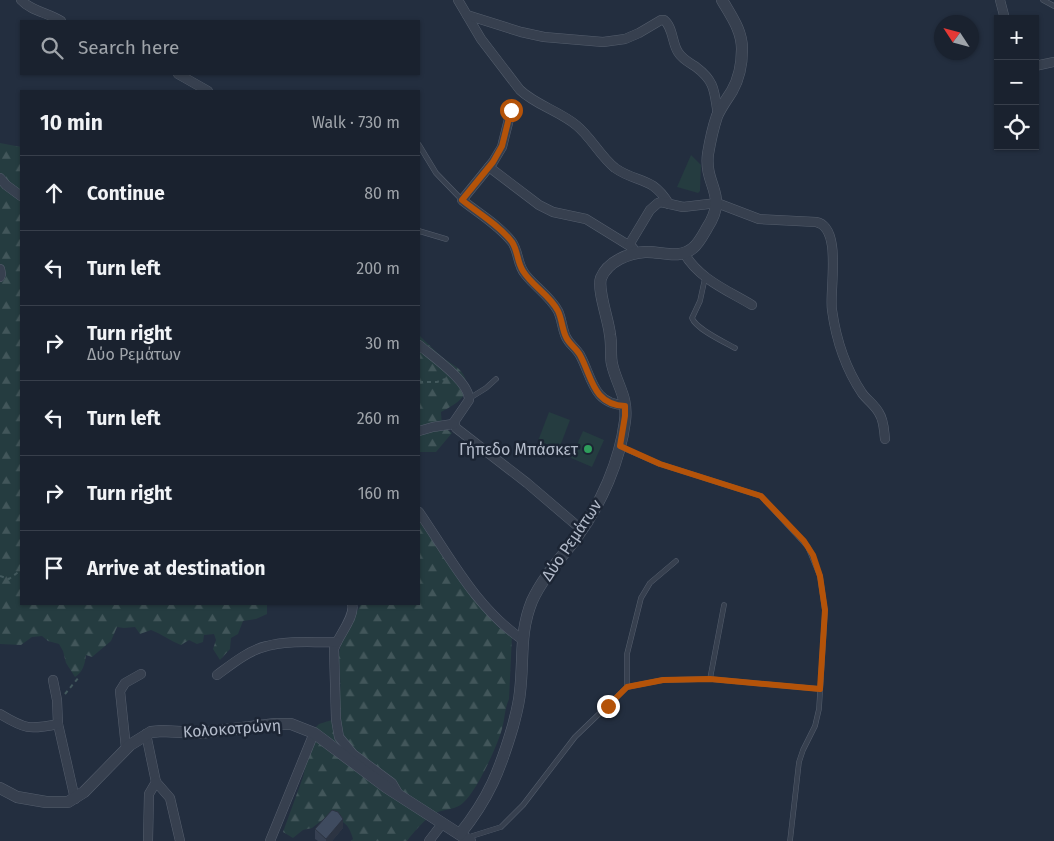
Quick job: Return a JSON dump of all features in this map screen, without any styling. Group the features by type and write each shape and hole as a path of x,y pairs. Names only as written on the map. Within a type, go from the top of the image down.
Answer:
{"street":[{"path":"21,0 27,5 59,20"},
{"path":"458,0 489,51 526,96 572,122 611,164 620,171 656,187 669,204"},
{"path":"722,0 740,32 742,48 739,76 718,115 708,153 707,168 717,204 714,217 698,242 692,249 684,253 690,265 705,278 752,305"},
{"path":"1000,0 1004,15"},
{"path":"467,15 521,32 553,38 603,42 625,39 664,20 668,24 680,55 706,74 713,85 718,115"},
{"path":"1039,65 1054,62"},
{"path":"180,75 206,90"},
{"path":"511,110 502,146 489,167 462,200 495,226 512,243 524,273 553,303 558,311 566,338 580,356 588,378 598,394 611,403 625,406"},
{"path":"489,167 539,205 553,212 586,219 633,249 638,226 652,207 658,203 683,207 717,204 759,219 816,222 827,227 832,244 832,310 840,346 861,392 879,411 885,439"},
{"path":"0,178 20,195"},
{"name":"Δύο Ρεμάτων","path":"465,839 473,818 491,789 504,755 520,700 522,640 525,622 538,589 582,530 603,492 620,446 625,406 622,389 612,364 611,336 600,283 602,276 610,265 633,249 674,255 684,253"},
{"path":"0,269 0,277"},
{"path":"420,345 457,378 467,389 470,398 453,424 433,427 420,432"},
{"path":"453,424 582,530"},
{"path":"420,514 471,590 506,627 522,640"},
{"path":"352,605 353,611 336,642 334,658 336,719 340,736 353,754 392,783 399,795"},
{"path":"217,675 248,654 267,646 287,642 336,642"},
{"path":"126,748 120,691 125,683 141,674"},
{"path":"0,788 17,797 44,802 66,802 75,799 58,724 57,700 53,680"},
{"path":"0,714 28,728 34,729 58,724"},
{"name":"Κολοκοτρώνη","path":"75,799 126,748 146,734 162,731 200,733 283,723 299,726 314,733 399,795 465,839"},
{"path":"270,841 314,733"},
{"path":"146,734 156,782 170,798 180,841"},
{"path":"148,841 149,794 156,782"},
{"path":"429,841 442,824"}],"lane":[{"path":"1043,0 1054,6"},
{"path":"420,148 436,173 462,200"},
{"path":"420,231 446,239"},
{"path":"705,278 700,301 692,318 700,328 734,348"},
{"path":"470,398 496,379"},
{"path":"620,446 660,464 761,496 804,541 813,555 820,576 825,610 819,709 815,726 799,762 790,841"},
{"path":"627,687 628,654 641,598 650,583 676,561"},
{"path":"710,679 724,605"},
{"path":"465,839 501,827 523,805 575,737 627,687 663,680 710,679 820,689"}],"path":[{"path":"420,382 437,382 450,377 457,378"},
{"path":"0,576 9,579 17,574 20,566"},
{"path":"57,700 79,677"}],"green space":[{"path":"0,143 20,147 20,605 267,605 267,614 256,619 243,621 238,634 231,638 230,649 220,660 213,649 216,640 214,634 204,635 203,642 197,644 189,640 181,645 151,630 140,634 135,627 117,627 111,641 92,657 86,655 83,668 75,677 66,663 59,644 48,641 42,636 32,637 21,645 0,644"},
{"path":"691,155 701,165 700,191 698,193 677,187"},
{"path":"420,336 442,357 459,369 463,374 467,387 458,402 441,412 442,426 452,433 436,452 420,452"},
{"path":"549,412 570,420 559,449 538,441"},
{"name":"Γήπεδο Μπάσκετ","path":"583,431 604,440 592,467 571,458"},
{"path":"420,522 464,587 499,628 512,636 509,699 502,728 485,770 474,790 463,803 458,807 438,812 429,817 407,841 351,841 353,839 349,828 344,822 325,818 312,828 303,830 293,838 283,832 303,777 314,729 319,724 332,720 337,708 340,687 339,658 341,644 360,605 420,605"}],"building":[{"path":"332,810 338,812 343,819 326,839 315,829"}],"place":[{"name":"Γήπεδο Μπάσκετ","path":"588,449"}],"route":[{"path":"511,110 502,146 493,162 462,200 495,226 512,243 524,273 553,303 558,311 566,338 576,349 587,371 588,378 598,394 611,403 625,406 624,430 620,446 648,460 761,496 808,547 813,555 820,576 825,610 820,689 710,679 663,680 627,687 608,706"}]}
